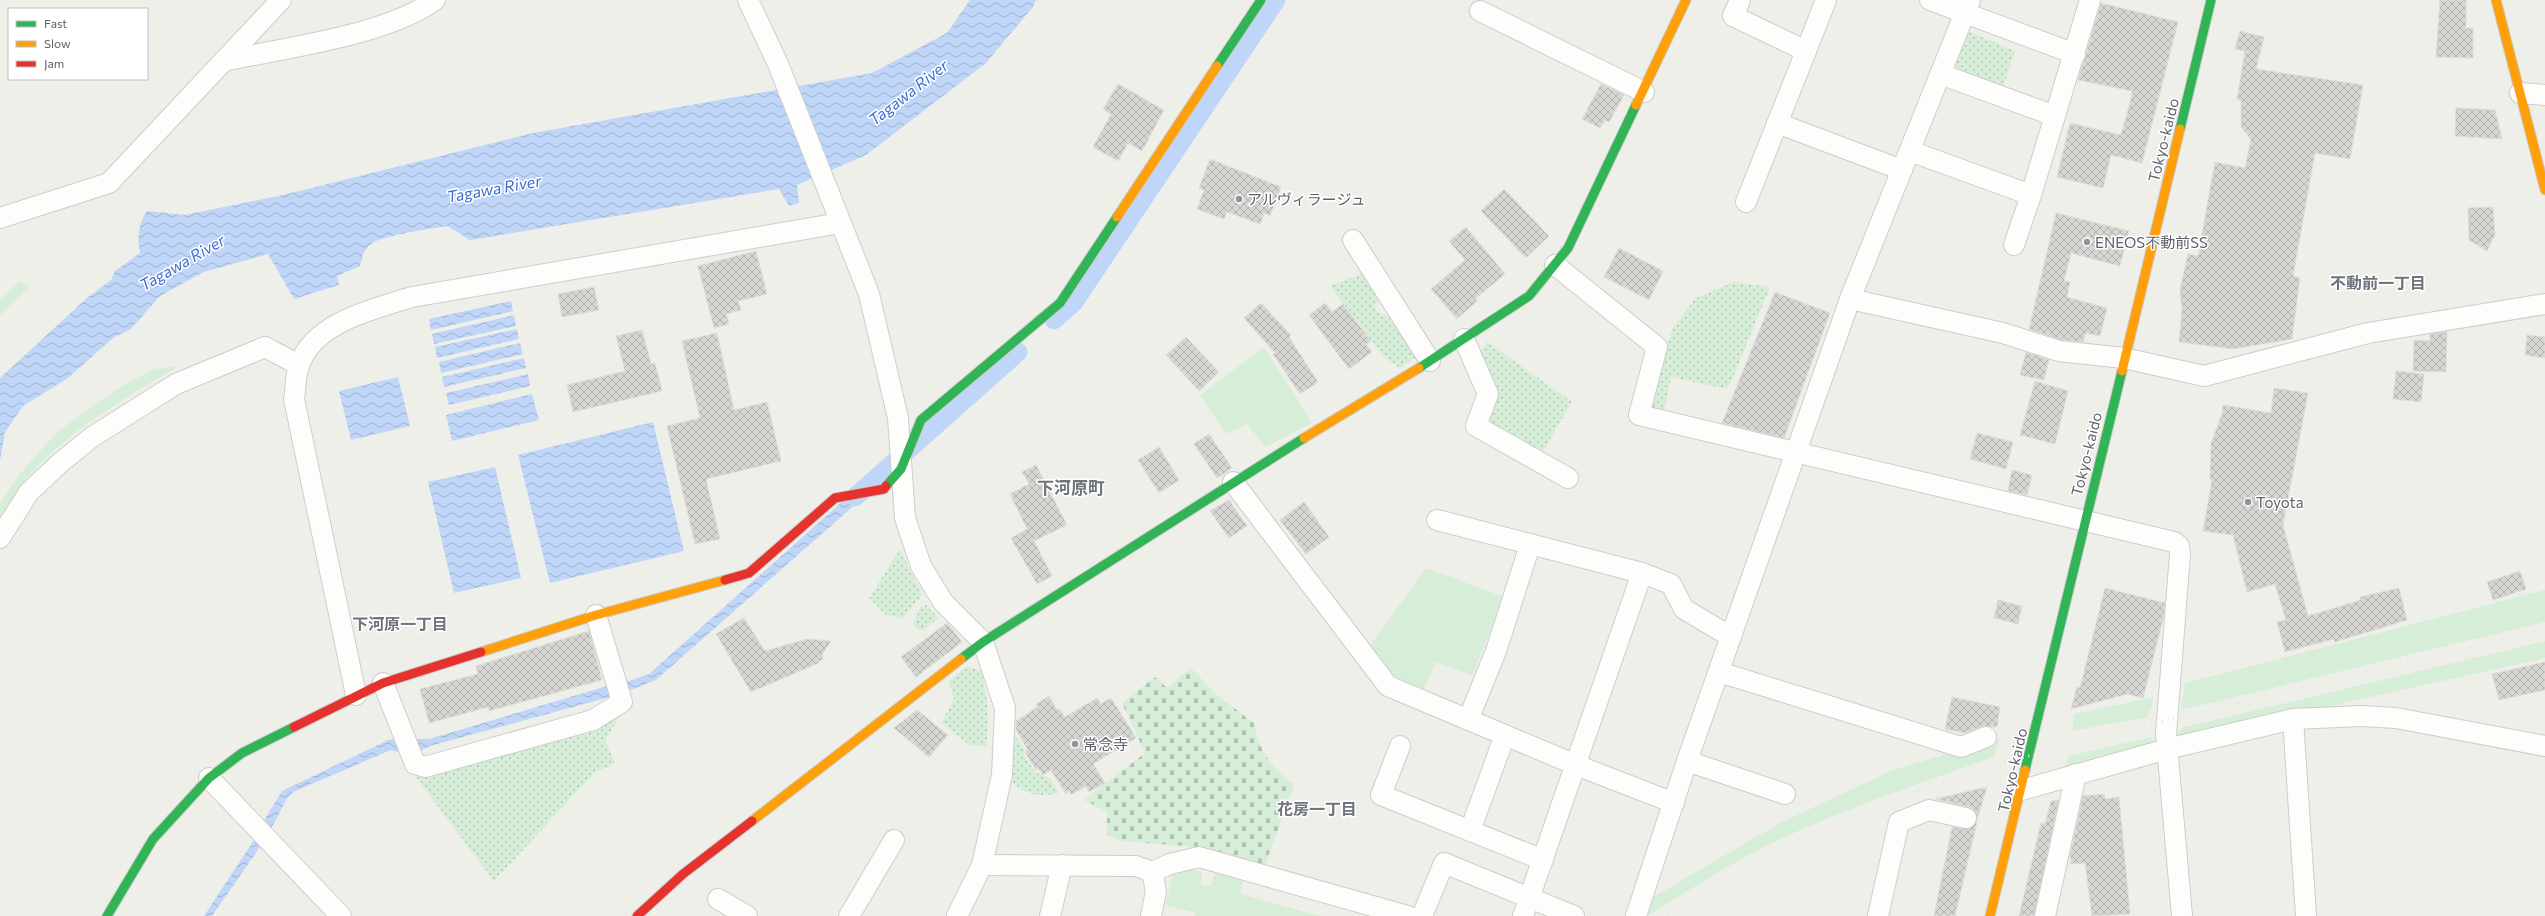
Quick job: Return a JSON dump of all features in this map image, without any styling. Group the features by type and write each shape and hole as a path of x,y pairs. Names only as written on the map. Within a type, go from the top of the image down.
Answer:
{"main road":[{"path":"107,916 153,839 209,778 242,753 356,695 383,683 596,615 749,573 835,498 884,489 901,469 921,420 1060,303 1261,0"},
{"path":"637,916 683,874 828,764 983,642 1233,482 1430,361 1529,296 1568,248 1644,92 1686,0"},
{"name":"Tokyo-kaido","path":"1990,916 2022,790 2084,520 2211,0"},
{"path":"2496,0 2520,92 2540,150 2545,190"}],"street":[{"path":"0,218 109,183 281,0"},
{"path":"224,61 366,30 421,10 435,0"},
{"path":"1740,0 1733,16 1806,51"},
{"path":"1746,202 1826,0"},
{"path":"1930,0 1967,7 2075,54"},
{"path":"2014,245 2075,54 2090,0"},
{"path":"756,4 830,198 869,294 898,418 905,518 921,566 943,602 983,642 1005,708 1002,775 982,865 956,916"},
{"path":"1636,916 1687,760 1850,299 1967,7"},
{"path":"1480,11 1644,92"},
{"path":"1940,74 2055,116"},
{"path":"2520,92 2545,95"},
{"path":"1777,123 1902,170"},
{"path":"1910,151 2030,195"},
{"path":"356,695 294,399 299,365 314,341 332,326 356,315 412,297 840,223"},
{"path":"1353,240 1430,361"},
{"path":"1554,265 1657,347 1639,415 2084,520 2174,542 2178,546 2180,554 2166,734 2182,916"},
{"path":"1850,299 2003,333 2059,351 2124,358 2204,376 2368,333 2545,304"},
{"path":"1464,339 1488,394 1476,426 1568,478"},
{"path":"0,538 29,492 60,463 92,437 176,384 265,347 299,365"},
{"path":"1233,482 1388,686 1576,765 1674,803"},
{"path":"1437,520 1642,573 1671,584 1684,610 1731,637"},
{"path":"1468,720 1496,651 1530,545"},
{"path":"1523,916 1642,573"},
{"path":"383,683 415,764 426,767 593,720 622,702 596,615"},
{"path":"1719,672 1961,747 1986,737"},
{"path":"2022,790 2168,749 2293,719 2361,716 2396,718 2545,746"},
{"path":"2293,719 2306,916"},
{"path":"1470,831 1505,735"},
{"path":"1400,746 1381,795 1543,860"},
{"path":"1687,760 1785,794"},
{"path":"2046,916 2076,774"},
{"path":"209,778 330,912"},
{"path":"1878,916 1899,822 1929,810 1966,818"},
{"path":"849,916 894,840"},
{"path":"982,865 1136,866 1152,872 1170,864 1199,858 1408,916"},
{"path":"1422,916 1444,863 1574,916"},
{"path":"1050,916 1062,865"},
{"path":"1151,916 1156,891 1152,872"},
{"path":"718,899 747,916"}],"green space":[{"path":"1967,31 2015,51 2003,87 1959,71 1953,64"},
{"path":"1363,273 1379,299 1374,306 1377,312 1389,317 1419,355 1400,368 1384,357 1330,286"},
{"path":"20,281 28,288 0,315 0,300"},
{"path":"1734,282 1770,287 1732,380 1726,389 1671,377 1664,411 1648,407 1673,327 1696,298"},
{"path":"1487,342 1572,402 1543,451 1485,419 1498,389 1480,352"},
{"path":"1264,347 1312,423 1265,447 1247,424 1226,434 1200,395"},
{"path":"179,366 97,417 59,446 41,462 21,485 0,523 0,504 3,499 19,475 57,432 116,390 153,369"},
{"path":"900,549 922,595 902,619 885,614 869,598"},
{"path":"1426,568 1504,597 1472,676 1436,662 1424,689 1390,674 1370,646"},
{"path":"2545,590 2545,622 2181,710 2185,683"},
{"path":"926,605 938,618 924,630 917,629 913,623 921,607"},
{"path":"2545,641 2545,658 2174,741 2181,728"},
{"path":"966,666 981,671 988,708 986,746 970,745 941,723 954,699 949,682"},
{"path":"1191,668 1218,696 1254,723 1260,743 1267,758 1278,771 1294,785 1264,868 1186,846 1120,841 1107,834 1107,812 1084,800 1145,753 1122,703 1155,677 1167,688"},
{"path":"2154,697 2148,717 2072,731 2075,714"},
{"path":"621,714 605,741 615,763 594,773 494,881 416,777 592,727"},
{"path":"1014,732 1024,749 1023,753 1035,772 1051,779 1059,793 1040,795 1029,793 1013,783"},
{"path":"2151,737 2154,745 2064,770 2069,756"},
{"path":"2000,738 1994,757 1871,801 1779,839 1722,870 1648,916 1642,916 1648,900 1780,823 1893,770"},
{"path":"1175,866 1202,872 1201,884 1211,887 1215,873 1243,881 1240,894 1320,916 1195,916 1196,913 1165,905"}],"water":[{"name":"Tagawa River","path":"970,0 1036,0 1033,7 986,63 866,155 797,185 799,203 789,206 779,189 470,240 447,226 407,233 377,241 368,246 362,257 360,266 337,276 339,285 294,299 268,254 204,272 160,296 131,329 113,338 68,378 23,406 5,432 0,461 0,378 88,297 111,280 115,271 140,253 139,231 147,211 185,215 283,195 533,133 872,73 947,33"},
{"path":"511,301 513,311 431,330 429,319"},
{"path":"514,315 516,326 434,344 432,334"},
{"path":"517,329 519,339 437,358 435,347"},
{"path":"520,343 523,354 441,373 439,362"},
{"path":"524,358 526,368 444,387 442,377"},
{"path":"528,374 530,386 449,405 446,393"},
{"path":"398,377 410,426 351,440 339,391"},
{"path":"532,394 539,420 452,441 446,415"},
{"path":"653,422 684,551 550,583 518,455"},
{"path":"495,467 521,578 454,593 428,482"},
{"path":"843,501 858,502 656,680 628,691 626,682 649,674"},
{"path":"607,686 610,697 430,746 418,752 413,739 429,739"},
{"path":"395,739 401,753 391,750 293,792 286,800 270,831 263,822 282,791 388,740"},
{"path":"256,837 262,844 212,916 204,916"}],"building":[{"path":"2440,0 2466,0 2466,28 2473,28 2473,58 2436,57"},
{"path":"2101,3 2178,22 2142,163 2111,155 2103,188 2057,177 2070,123 2121,135 2132,95 2132,91 2078,80"},
{"path":"2240,31 2264,37 2256,69 2363,85 2350,159 2315,153 2293,276 2300,278 2292,339 2233,349 2179,342 2182,310 2180,289 2188,254 2198,256 2215,162 2245,168 2251,139 2241,127 2241,101 2237,99 2245,51 2235,49"},
{"path":"1118,84 1164,110 1142,151 1128,143 1118,161 1093,147 1111,114 1103,109"},
{"path":"1601,84 1624,95 1609,122 1605,120 1600,128 1582,119"},
{"path":"2456,108 2495,110 2502,139 2455,136"},
{"name":"アルヴィラージュ","path":"1210,159 1281,187 1270,216 1264,213 1260,224 1227,212 1224,219 1197,209 1204,190 1199,188"},
{"path":"1504,189 1549,236 1526,258 1481,211"},
{"path":"2493,207 2495,235 2487,251 2469,240 2468,208"},
{"path":"2056,213 2129,231 2120,266 2071,253 2064,281 2070,282 2067,297 2107,308 2100,336 2086,333 2083,342 2061,340 2029,329"},
{"path":"1466,227 1505,274 1475,299 1477,301 1457,319 1431,289 1465,260 1449,241"},
{"path":"1619,248 1663,271 1649,300 1604,277"},
{"path":"756,251 767,294 738,301 741,310 726,314 729,324 714,328 698,266"},
{"path":"594,287 599,310 562,317 558,294"},
{"path":"1775,292 1830,313 1784,438 1722,423"},
{"path":"1261,303 1291,335 1289,337 1318,382 1300,394 1273,354 1275,353 1244,318"},
{"path":"1325,303 1332,312 1343,304 1371,341 1366,344 1372,352 1349,369 1309,315"},
{"path":"642,330 651,364 655,363 662,391 573,412 567,385 625,371 616,336"},
{"path":"2447,332 2446,372 2413,371 2414,340 2430,341 2430,334"},
{"path":"717,333 734,410 767,402 781,461 706,479 720,539 695,544 667,426 700,418 682,341"},
{"path":"2527,335 2545,337 2545,358 2525,355"},
{"path":"1186,337 1219,372 1199,391 1166,355"},
{"path":"2026,352 2049,360 2044,380 2020,375"},
{"path":"2396,371 2424,374 2421,402 2393,399"},
{"path":"2035,381 2068,391 2055,444 2020,435"},
{"name":"Toyota","path":"2274,388 2308,393 2283,525 2308,616 2361,600 2360,597 2399,588 2407,620 2335,642 2334,639 2285,652 2277,622 2286,620 2275,584 2247,592 2233,535 2203,531 2212,480 2210,479 2211,443 2222,414 2223,405 2271,413"},
{"path":"1977,433 2013,442 2006,469 1970,459"},
{"path":"1209,434 1232,468 1217,478 1194,444"},
{"path":"1159,447 1179,480 1159,493 1138,460"},
{"path":"1036,465 1067,525 1034,541 1052,576 1037,584 1011,538 1027,529 1010,494 1029,484 1022,472"},
{"path":"2012,470 2032,475 2027,495 2008,491"},
{"path":"1229,500 1247,526 1229,538 1210,511"},
{"path":"1304,502 1329,537 1306,554 1280,520"},
{"path":"2520,571 2526,589 2493,600 2487,582"},
{"path":"2105,588 2165,603 2164,615 2143,698 2127,694 2071,709 2077,687 2080,688"},
{"path":"1998,600 2022,606 2018,624 1994,618"},
{"path":"744,618 765,651 807,639 831,641 822,655 823,659 818,662 819,663 751,692 716,634"},
{"path":"947,623 962,642 916,677 901,657"},
{"path":"589,631 602,680 489,711 488,707 429,723 420,689 478,674 476,666"},
{"path":"2545,662 2545,690 2499,700 2492,674"},
{"name":"常念寺","path":"1049,696 1057,710 1060,709 1065,717 1097,698 1101,704 1111,698 1136,738 1093,764 1105,783 1089,792 1086,786 1071,795 1069,791 1066,794 1051,770 1043,775 1038,768 1036,770 1025,752 1028,750 1016,730 1016,721 1038,707 1036,704"},
{"path":"1952,697 2000,707 1997,727 1982,726 1965,733 1945,729"},
{"path":"917,710 948,735 929,757 894,728"},
{"path":"1987,787 1977,819 1974,810 1969,807 1935,799"},
{"path":"2104,794 2105,799 2119,797 2130,914 2092,916 2085,863 2071,864 2070,856 2083,796"},
{"path":"2059,800 2034,916 2019,916 2041,823 2045,824 2051,801"},
{"path":"1977,822 1955,916 1934,916 1952,827 1969,829"}],"waterway":[{"path":"1054,320 1074,302 1276,0"},
{"path":"855,497 1018,352"}],"railway":[{"path":"1668,916 1729,877 1793,843 1859,813 1926,788 1995,766 2135,728 2545,630"}],"traffic: fast":[{"path":"1217,66 1261,0"},
{"path":"2180,129 2211,0"},
{"path":"1419,368 1529,296 1568,248 1636,105"},
{"path":"886,486 901,469 921,420 1060,303 1117,217"},
{"path":"2025,770 2122,371"},
{"path":"961,659 983,642 1304,438"},
{"path":"107,916 153,839 209,778 242,753 294,727"}],"traffic: slow":[{"path":"1636,105 1686,0"},
{"path":"2496,0 2545,190"},
{"path":"1117,217 1217,66"},
{"path":"2122,371 2180,129"},
{"path":"1304,438 1419,368"},
{"path":"481,652 596,615 725,580"},
{"path":"752,821 961,659"},
{"path":"1990,916 2025,770"}],"traffic: jam":[{"path":"725,580 749,573 835,498 884,489 886,486"},
{"path":"294,727 383,683 481,652"},
{"path":"637,916 683,874 752,821"}],"place":[{"name":"アルヴィラージュ","path":"1239,199"},
{"name":"ENEOS不動前SS","path":"2087,242"},
{"name":"Toyota","path":"2248,502"},
{"name":"常念寺","path":"1075,744"}],"district":[{"name":"不動前一丁目","path":"2378,282"},
{"name":"下河原町","path":"1071,487"},
{"name":"下河原一丁目","path":"400,623"},
{"name":"花房一丁目","path":"1317,808"}]}
